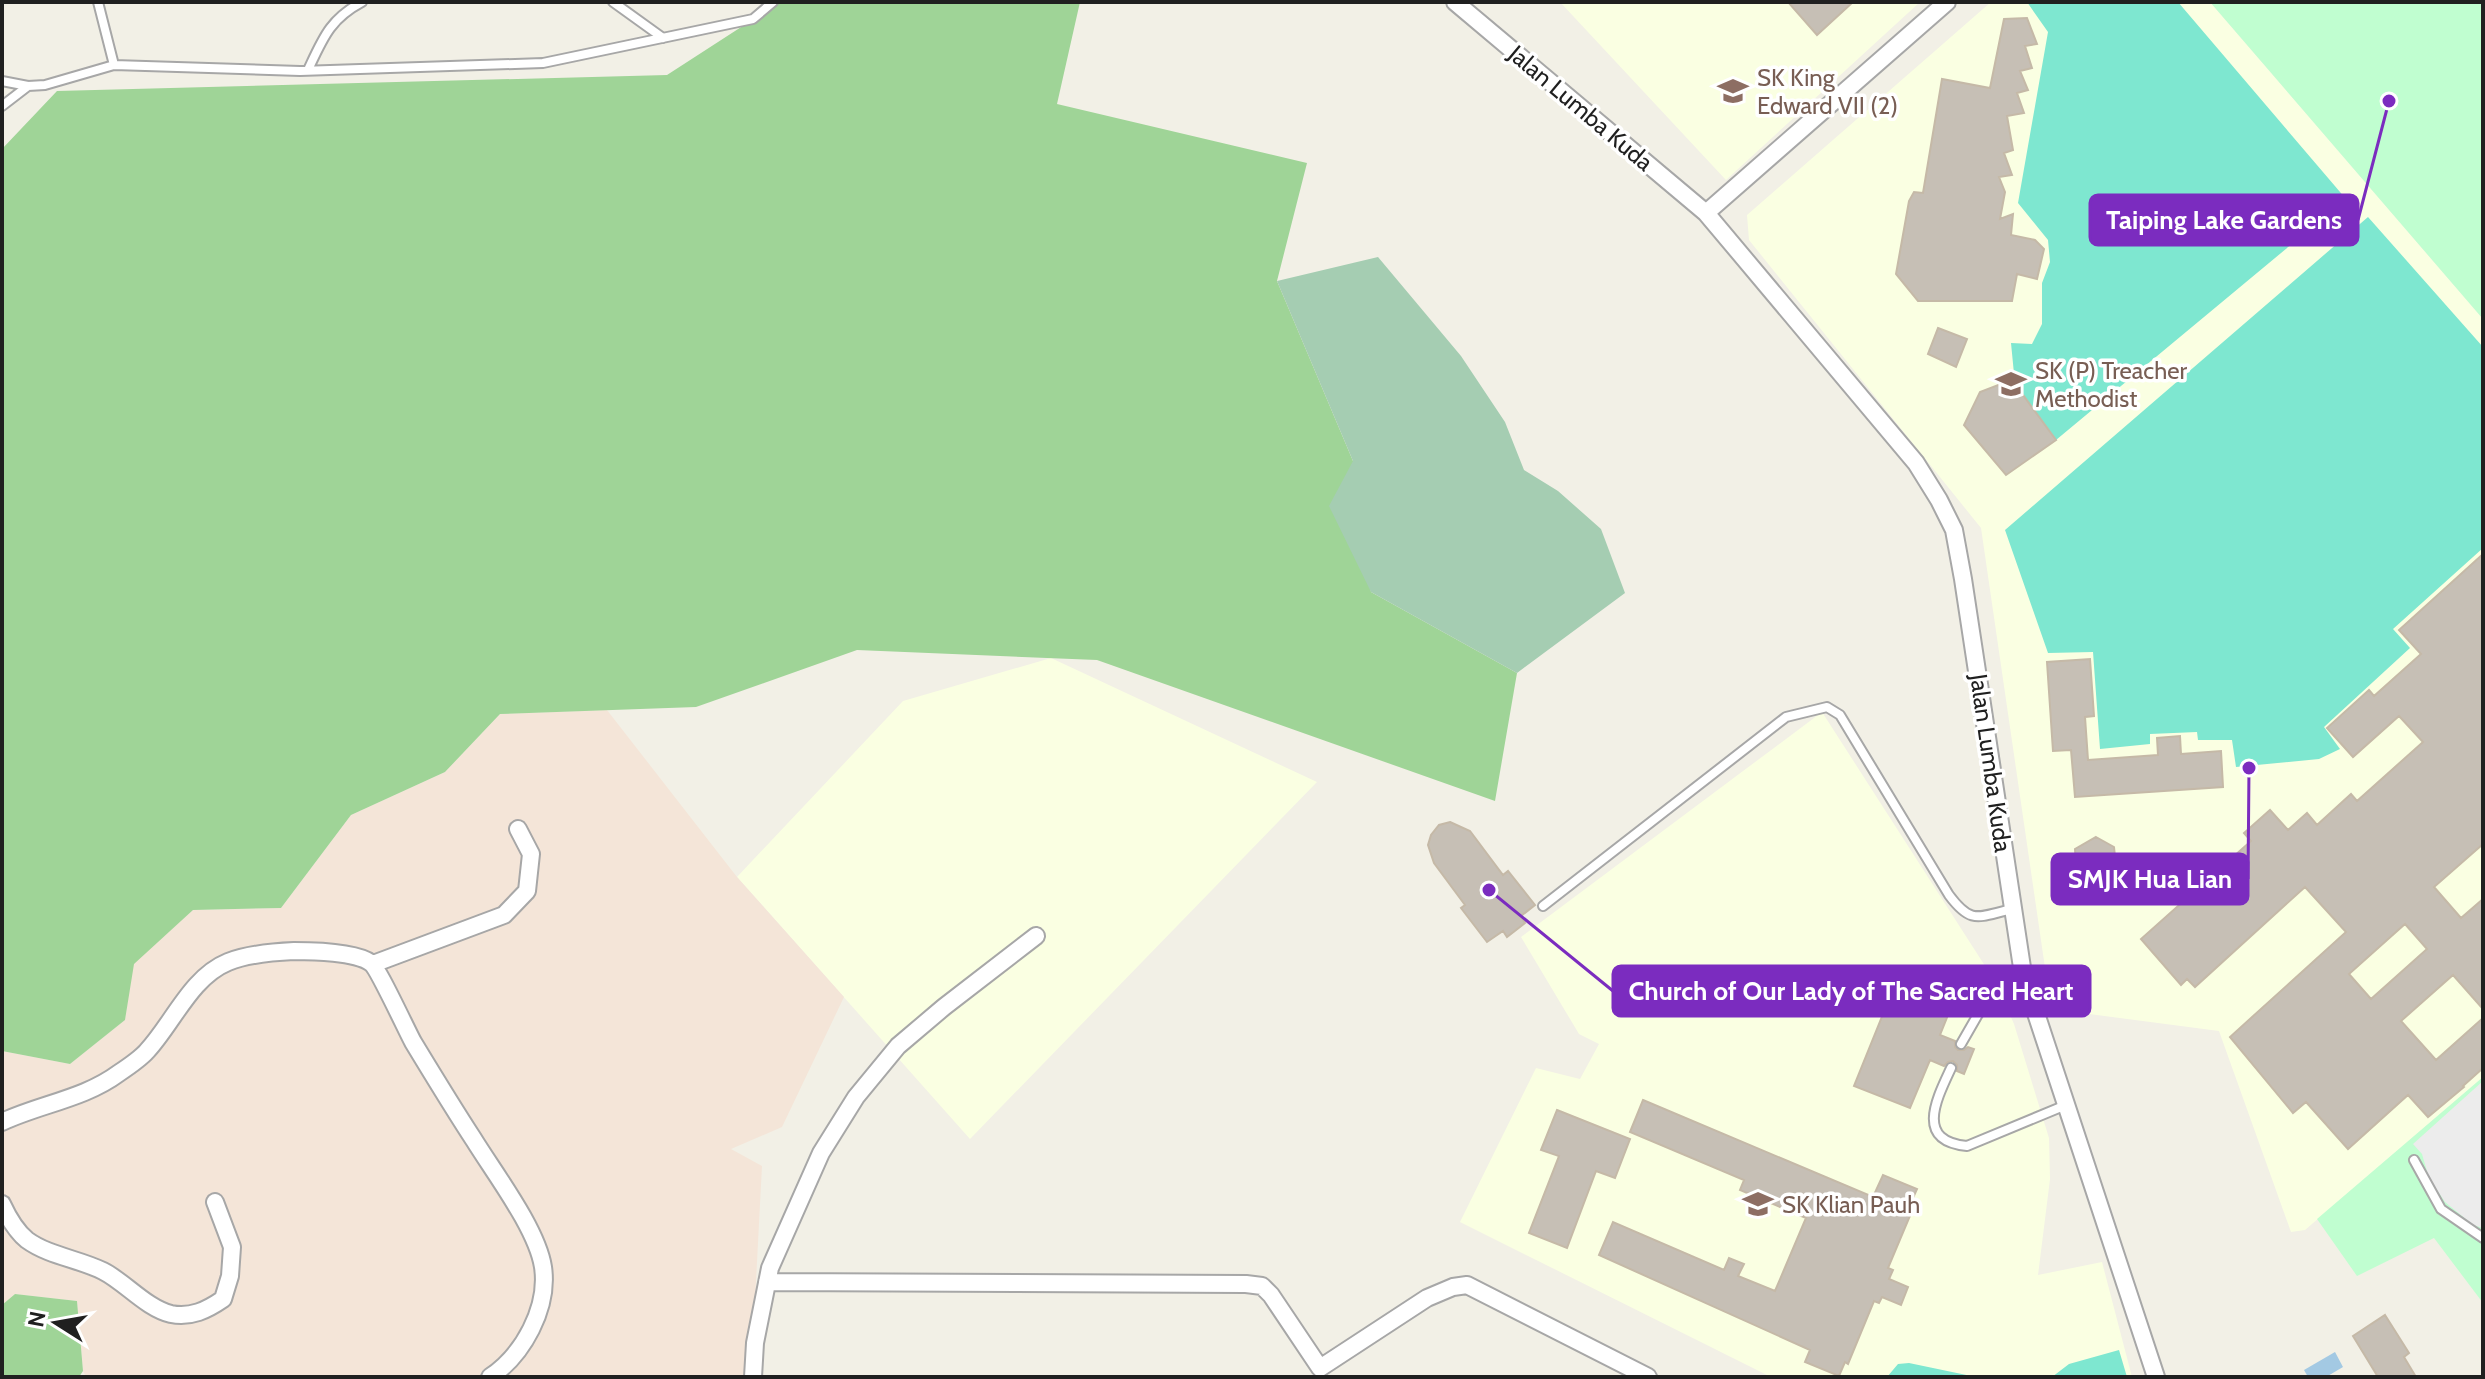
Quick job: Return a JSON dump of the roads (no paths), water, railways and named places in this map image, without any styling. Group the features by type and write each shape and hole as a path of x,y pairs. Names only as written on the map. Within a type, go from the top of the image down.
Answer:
{"street":[{"name":"Jalan Lumba Kuda","path":"1455,2 1706,213 1916,463 1939,500 1954,530 1963,579 2023,974 2156,1377"},
{"path":"1706,213 1947,2"},
{"path":"373,964 504,915 527,891 531,854 518,829"},
{"path":"753,1377 755,1343 770,1268 821,1153 856,1097 898,1046 1036,936"},
{"path":"2,1122 79,1095 116,1076 146,1052 201,982 225,963 253,955 295,951 359,956 373,964 412,1040 534,1240 543,1266 543,1292 535,1321 520,1347 500,1371 490,1377"},
{"path":"2,1204 10,1220 28,1240 101,1270 170,1314 193,1315 223,1299 230,1276 232,1247 215,1202"},
{"path":"767,1282 1262,1286 1322,1372 1427,1298 1453,1287 1467,1285 1648,1377"}],"lane":[{"path":"98,2 114,65"},
{"path":"308,70 322,40 341,13 362,2"},
{"path":"613,2 663,38"},
{"path":"2,81 28,86 45,85 114,65 308,70 543,63 753,19 773,2"},
{"path":"2,106 28,86"},
{"path":"1543,906 1786,717 1827,707 1840,715 1962,912 1974,917 2013,909"},
{"path":"1961,1044 1996,983 2023,974"},
{"path":"1951,1068 1935,1101 1934,1118 1935,1130 1944,1140 1956,1145 1967,1146 2066,1105"},
{"path":"2414,1160 2441,1209 2483,1238"}],"place":[{"name":"SK King Edward VII (2)","path":"1733,91"},
{"name":"Taiping Lake Gardens","path":"2389,101"},
{"name":"SK (P) Treacher Methodist","path":"2011,384"},
{"name":"SMJK Hua Lian","path":"2249,768"},
{"name":"Church of Our Lady of The Sacred Heart","path":"1489,890"},
{"name":"SK Klian Pauh","path":"1758,1204"}]}
